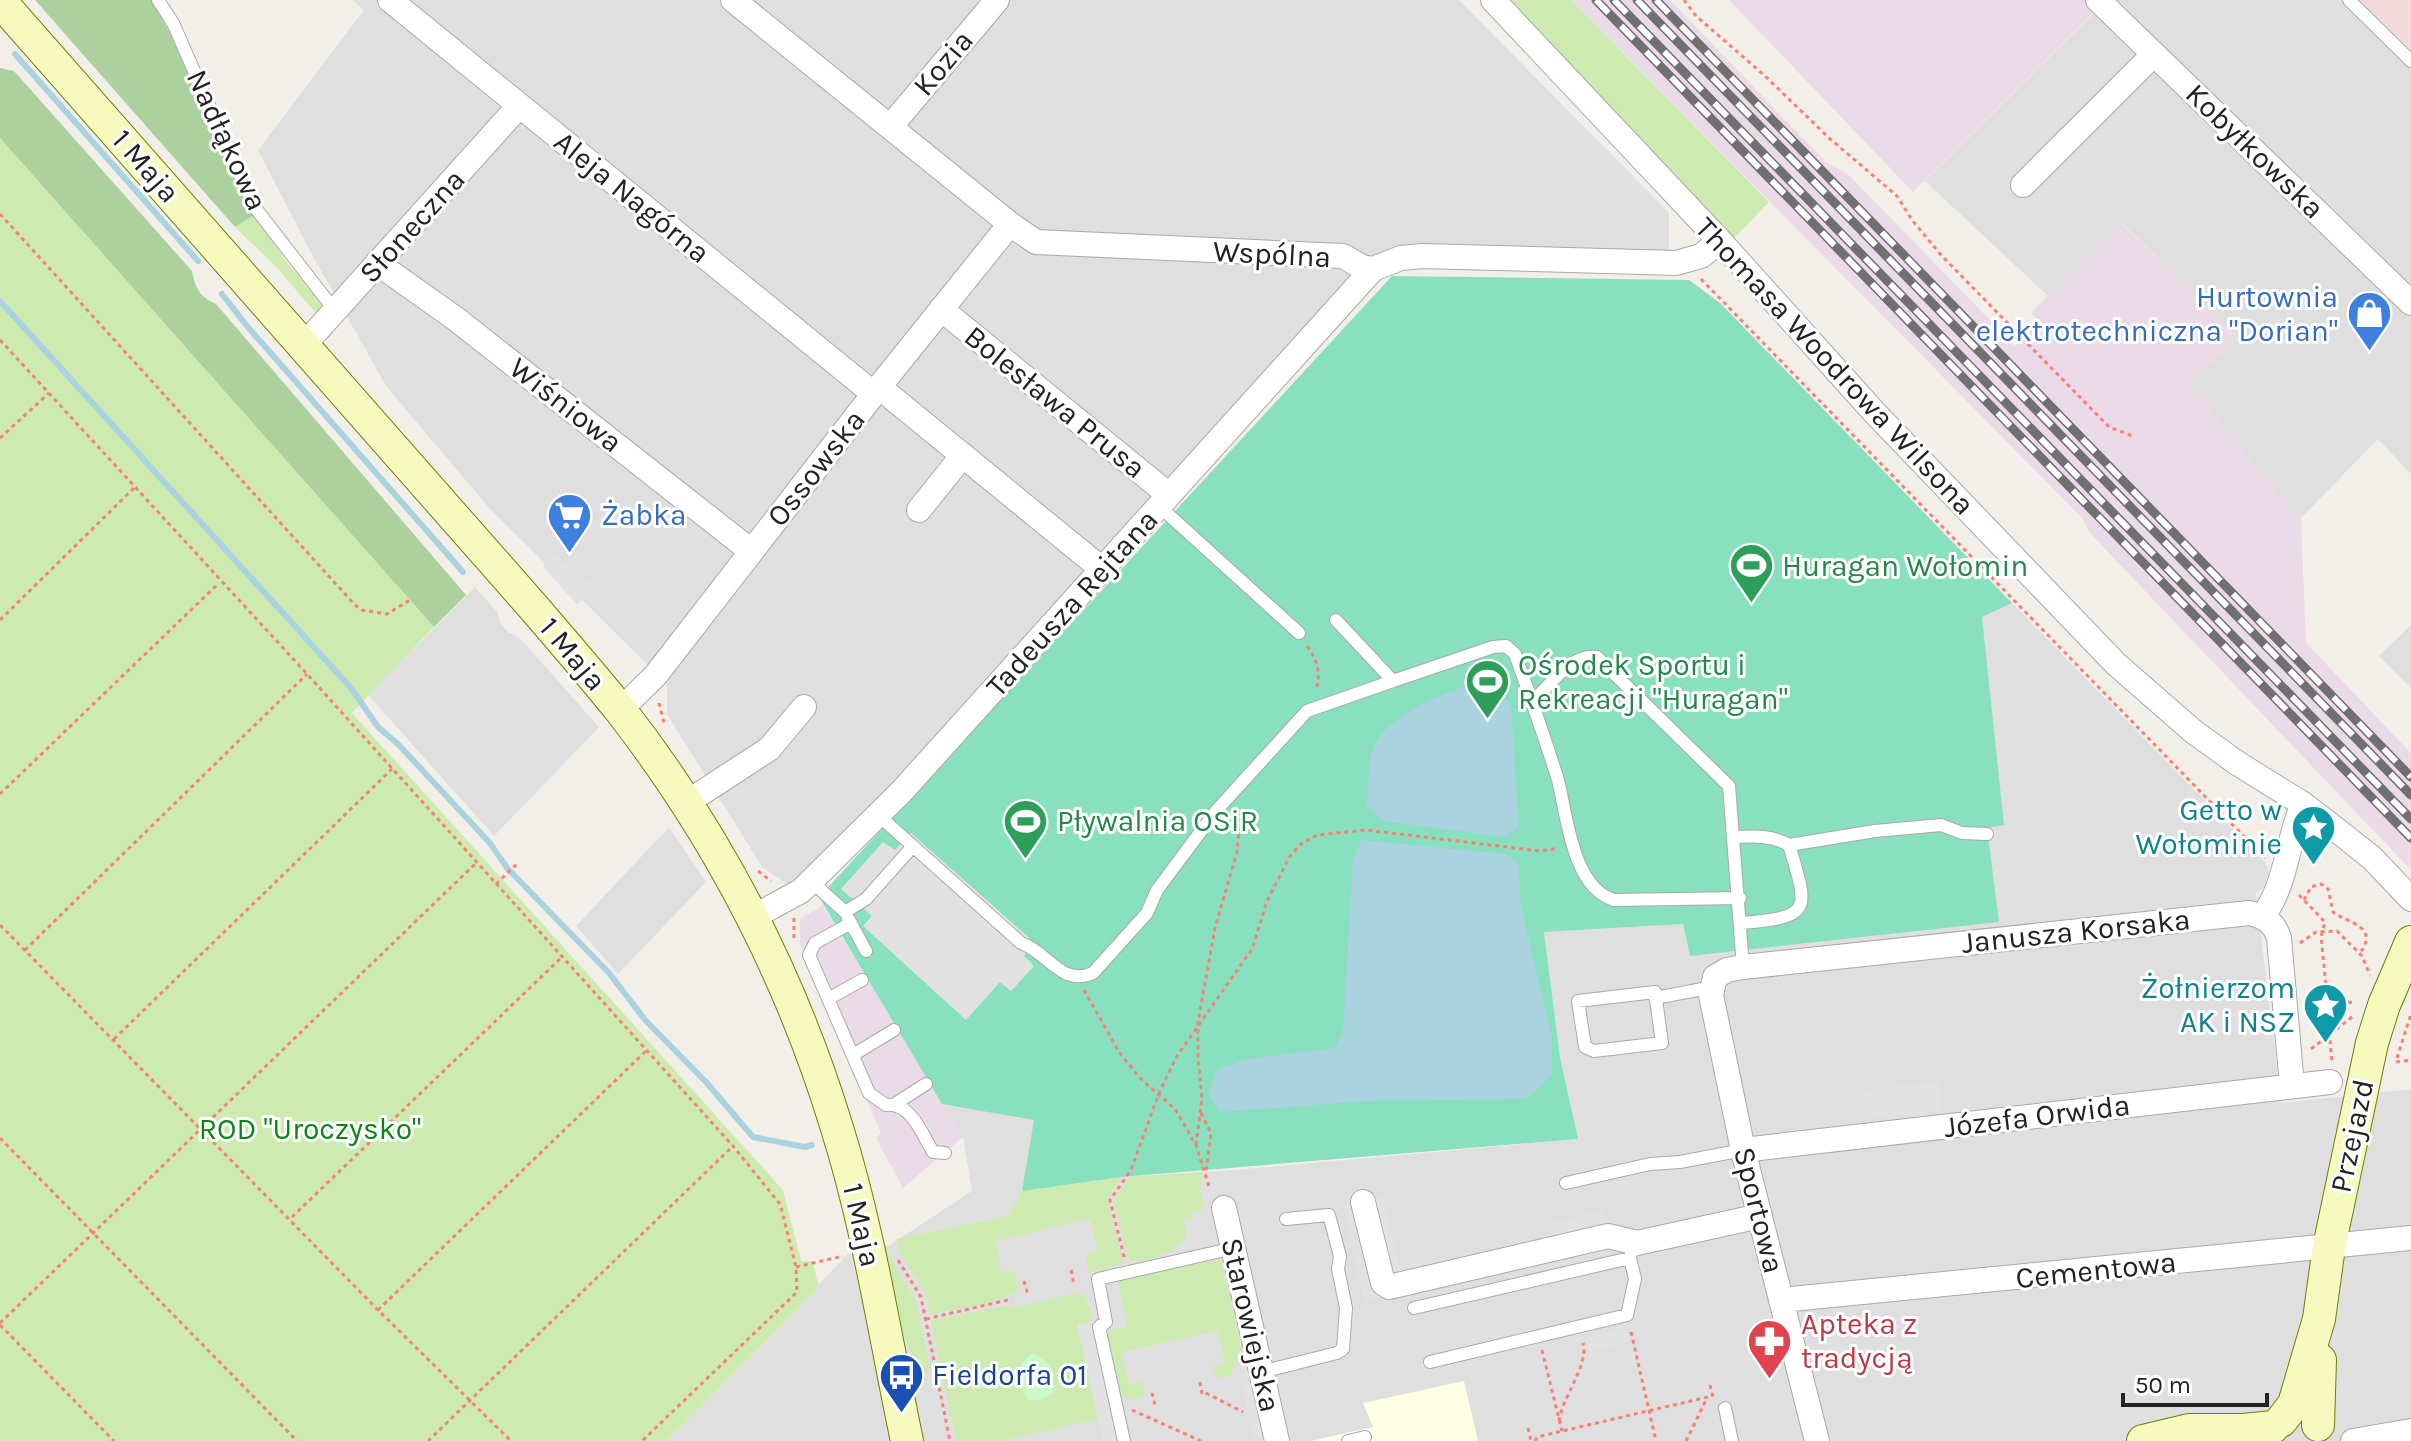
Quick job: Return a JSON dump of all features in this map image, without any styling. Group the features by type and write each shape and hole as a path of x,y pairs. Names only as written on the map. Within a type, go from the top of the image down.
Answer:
{"main road":[{"name":"1 Maja","path":"0,1 535,609 620,710 686,803 753,917 804,1032 841,1140 868,1248 907,1441"},
{"name":"Przejazd","path":"2272,1430 2294,1404 2319,1319 2329,1247 2372,1043 2407,949"},
{"name":"Przejazd","path":"2319,1319 2325,1433"},
{"path":"2157,1440 2189,1430 2272,1430 2300,1418 2325,1433"}],"street":[{"name":"Aleja Nagórna","path":"390,0 519,106 963,455 1103,570"},
{"name":"Wspólna","path":"733,0 1036,242 1343,256 1362,267 1373,269 1401,258 1422,256 1676,263 1701,256 1720,241"},
{"name":"Kozia","path":"890,127 997,0"},
{"name":"Thomasa Woodrowa Wilsona","path":"1493,0 1720,241 1874,412 2116,664 2194,732 2303,804 2372,858 2411,899"},
{"name":"Kobyłkowska","path":"2098,0 2411,303"},
{"path":"2023,185 2154,54"},
{"name":"Słoneczna","path":"304,345 519,106"},
{"name":"Ossowska","path":"620,710 655,676 1010,224"},
{"name":"Wiśniowa","path":"377,263 456,319 751,551"},
{"name":"Tadeusza Rejtana","path":"753,917 801,891 902,791 1373,269"},
{"name":"Bolesława Prusa","path":"941,309 1164,501"},
{"path":"919,510 963,455"},
{"path":"686,803 769,749 804,707"},
{"path":"2292,1086 2279,938 2263,916 2275,899 2292,830 2303,804"},
{"name":"Janusza Korsaka","path":"1714,982 1727,970 1743,967 2249,913 2263,916"},
{"name":"Sportowa","path":"1714,982 1711,995 1743,1150 1817,1441"},
{"name":"Józefa Orwida","path":"1743,1150 2292,1086 2332,1076"},
{"path":"1363,1202 1383,1283 1389,1287 1608,1236 1632,1250 1760,1216"},
{"name":"Starowiejska","path":"1224,1208 1277,1441"},
{"name":"Cementowa","path":"1781,1300 2411,1238"},
{"path":"2353,1441 2411,1431"}],"lane":[{"name":"Nadłąkowa","path":"158,0 173,23 253,205 336,312"},
{"path":"2349,0 2411,61"},
{"path":"1164,501 1299,633"},
{"path":"1336,620 1393,681"},
{"path":"877,814 1021,943 1032,947 1061,972 1076,978 1093,973 1147,913 1157,890 1216,811 1307,711 1493,647 1506,646 1515,654 1532,702 1558,782 1572,846 1596,889 1614,900 1740,898"},
{"path":"1532,702 1576,659 1588,655 1597,657 1729,786 1743,967"},
{"path":"1734,837 1777,838 1789,845 1875,831 1941,825 1962,833 1987,834"},
{"path":"1741,923 1783,919 1795,914 1802,902 1801,884 1789,845"},
{"path":"913,846 848,918 815,943 809,955 869,1093 886,1105 895,1104 926,1084"},
{"path":"811,881 848,918 866,951"},
{"path":"828,999 862,980"},
{"path":"1655,998 1714,982"},
{"path":"1655,992 1655,998 1662,1043 1594,1051 1585,1047 1578,1001 1655,992"},
{"path":"853,1055 894,1030"},
{"path":"895,1104 911,1116 933,1152 945,1153"},
{"path":"1566,1183 1650,1164 1680,1162 1743,1150"},
{"path":"1261,1372 1343,1349 1346,1308 1338,1269 1340,1256 1329,1215 1286,1219"},
{"path":"1124,1441 1099,1327 1106,1322 1098,1279 1234,1248"},
{"path":"1414,1308 1632,1250 1635,1279 1627,1315 1430,1362"},
{"path":"1725,1408 1732,1441"},
{"path":"1348,1441 1365,1437"}],"path":[{"path":"1684,0 1696,16 1764,75 1839,148 1897,196 1941,255 2109,427 2135,437"},
{"path":"0,214 355,605 362,610 387,614 410,600"},
{"path":"1699,277 2273,866"},
{"path":"0,340 563,956 733,1146 780,1204 796,1267 797,1292 642,1441"},
{"path":"0,438 49,393"},
{"path":"0,620 135,487"},
{"path":"0,794 221,582"},
{"path":"1299,633 1318,662 1317,688 1307,711"},
{"path":"25,950 307,674"},
{"path":"114,1039 392,769"},
{"path":"1196,1145 1201,1113 1198,1022 1215,928 1237,852 1243,781"},
{"path":"1128,1272 1110,1200 1131,1170 1159,1093 1177,1056 1252,949 1267,901 1290,856 1301,844 1317,835 1366,830 1540,851 1558,848"},
{"path":"495,885 519,862"},
{"path":"114,1441 0,1324 476,863"},
{"path":"2304,900 2311,887 2321,884 2328,889 2331,908 2336,915 2355,921 2363,930 2364,947 2360,953"},
{"path":"2293,889 2325,922 2326,987 2338,994 2340,1001 2336,1014 2328,1019 2332,1076"},
{"path":"0,925 511,1441"},
{"path":"2297,946 2307,936 2323,930 2337,931 2360,953 2367,964 2372,983"},
{"path":"290,1218 563,956"},
{"path":"1076,978 1119,1052 1140,1078 1175,1109 1196,1145 1211,1193 1224,1208"},
{"path":"2340,1001 2368,1004"},
{"path":"2302,1057 2358,1012"},
{"path":"2396,1062 2411,1017"},
{"path":"378,1310 647,1050"},
{"path":"1201,1113 1211,1133 1206,1172"},
{"path":"0,1138 297,1441"},
{"path":"428,1441 733,1146"},
{"path":"796,1267 848,1255"},
{"path":"1071,1270 1074,1285"},
{"path":"1024,1281 1028,1295"},
{"path":"925,1319 1012,1299"},
{"path":"1627,1315 1656,1441"},
{"path":"1559,1421 1565,1397 1584,1361 1579,1326"},
{"path":"1538,1336 1562,1431"},
{"path":"1200,1382 1204,1393 1243,1412"},
{"path":"1152,1393 1155,1405"},
{"path":"1528,1428 1533,1441 1537,1437 1710,1397 1686,1441"},
{"path":"1132,1410 1201,1441"}],"shaded area":[{"path":"352,0 1459,0 1669,213 1669,251 1411,244 1375,258 899,778 789,885 762,867 667,714 667,684 490,509 386,386 258,150 364,10"},
{"path":"1571,0 1670,0 1827,163 1848,174 2015,346 2040,323 2031,313 2121,223 2237,338 2189,384 2278,495 2301,518 2306,643 2411,753 2411,870 2089,532 2083,519"},
{"path":"1729,0 2099,0 2103,3 1913,192"},
{"path":"2099,0 2411,0 2411,474 2378,439 2301,518 2278,495 2189,384 2237,338 2122,223 2048,296 1925,181 2103,4"},
{"path":"2359,0 2411,0 2411,51"},
{"path":"553,553 593,586 577,605 543,566"},
{"path":"475,587 497,612 508,632 519,637 599,727 494,836 368,695"},
{"path":"2012,603 2265,862 2269,872 2263,888 2256,893 2281,1103 2411,1089 2411,1441 667,1441 847,1255 890,1245 972,1191 963,1137 942,1104 1035,1119 1023,1190 1121,1177 1578,1139 1560,1057 1544,932 1683,924 1690,955 1987,827 2003,825 1982,617"},
{"path":"2411,625 2411,688 2379,656"},
{"path":"669,827 706,882 618,974 576,926"},
{"path":"911,833 1035,943 1024,956 1034,966 1011,991 1000,982 966,1020 863,926 872,916 841,889 883,842 895,850"},
{"path":"823,905 963,1137 903,1188 876,1138 881,1133 800,945 800,919"},
{"path":"1940,1081 1943,1111 1866,1119 1863,1090"},
{"path":"1383,1196 1406,1293 1364,1302 1343,1206"},
{"path":"1603,1211 1606,1226 1555,1237 1552,1223"},
{"path":"1093,1321 1119,1441 1103,1441 1077,1325"},
{"path":"1627,1327 1630,1342 1589,1352 1586,1337"},
{"path":"1251,1373 1267,1441 1254,1441 1240,1378"},
{"path":"1464,1381 1478,1441 1311,1441 1373,1427 1363,1403"}],"green space":[{"path":"35,0 152,0 177,46 206,116 254,215 235,227"},
{"path":"1506,0 1571,0 1769,202 1733,239"},
{"path":"0,68 14,71 192,271 202,295 216,304 466,595 434,627 0,138"},
{"name":"ROD \"Uroczysko\"","path":"0,138 434,627 352,713 783,1190 801,1261 811,1261 813,1264 818,1283 815,1291 667,1441 0,1441"},
{"path":"254,215 288,264 327,308 320,318 279,270 235,227"},
{"name":"Ośrodek Sportu i Rekreacji \"Huragan\"","path":"1392,276 1689,280 1720,303 2012,603 1982,617 2004,825 1987,828 1999,922 1690,956 1683,924 1544,932 1560,1057 1578,1139 1121,1177 1022,1191 1034,1120 942,1104 819,897"},
{"path":"1203,1172 1200,1188 1204,1210 1191,1212 1191,1219 1184,1221 1187,1236 1161,1255 1129,1261 1113,1201 1130,1177"},
{"path":"1121,1177 1107,1199 1123,1262 1121,1265 1089,1273 1085,1255 1098,1251 1090,1219 995,1241 1002,1273 1016,1271 1019,1290 1001,1300 930,1315 925,1292 899,1252 896,1239 1008,1216 1022,1191"},
{"path":"884,1245 916,1300 930,1369 918,1371 902,1329"},
{"path":"1221,1260 1242,1349 1230,1376 1217,1378 1211,1367 1225,1363 1217,1331 1122,1352 1129,1385 1143,1382 1146,1395 1133,1400 1120,1395 1107,1335 1109,1330 1127,1326 1118,1282 1183,1265"},
{"path":"1080,1292 1088,1301 1093,1321 1078,1325 1098,1419 1002,1441 956,1441 931,1320 1005,1306 1013,1308"},
{"path":"1034,1353 1050,1365 1055,1391 1044,1399 1029,1401 1019,1374 1022,1363"}],"water":[{"path":"1477,683 1498,688 1511,706 1519,827 1505,837 1382,821 1367,806 1370,763 1380,737 1390,726 1418,707"},
{"path":"1361,840 1505,854 1518,862 1521,906 1552,1038 1552,1074 1531,1096 1516,1099 1368,1101 1219,1112 1209,1093 1218,1069 1248,1059 1335,1048 1343,1032 1353,861"}],"waterway":[{"path":"15,54 198,261"},
{"path":"222,294 463,572"},
{"path":"0,301 351,688 378,727 398,744 489,842 508,869 609,973 646,1021 706,1082 753,1137 805,1147 812,1145"}],"railway":[{"path":"1596,0 2411,838"},
{"path":"1614,0 2411,819"},
{"path":"1637,0 2411,795"},
{"path":"1656,0 2411,777"}],"place":[{"name":"Hurtownia elektrotechniczna \"Dorian\"","path":"2369,353"},
{"name":"Żabka","path":"570,554"},
{"name":"Huragan Wołomin","path":"1751,605"},
{"name":"Ośrodek Sportu i Rekreacji \"Huragan\"","path":"1487,721"},
{"name":"Pływalnia OSiR","path":"1026,860"},
{"name":"Getto w Wołominie","path":"2313,866"},
{"name":"Żołnierzom AK i NSZ","path":"2326,1044"},
{"name":"Apteka z tradycją","path":"1770,1380"},
{"name":"Fieldorfa 01","path":"901,1414"}]}
